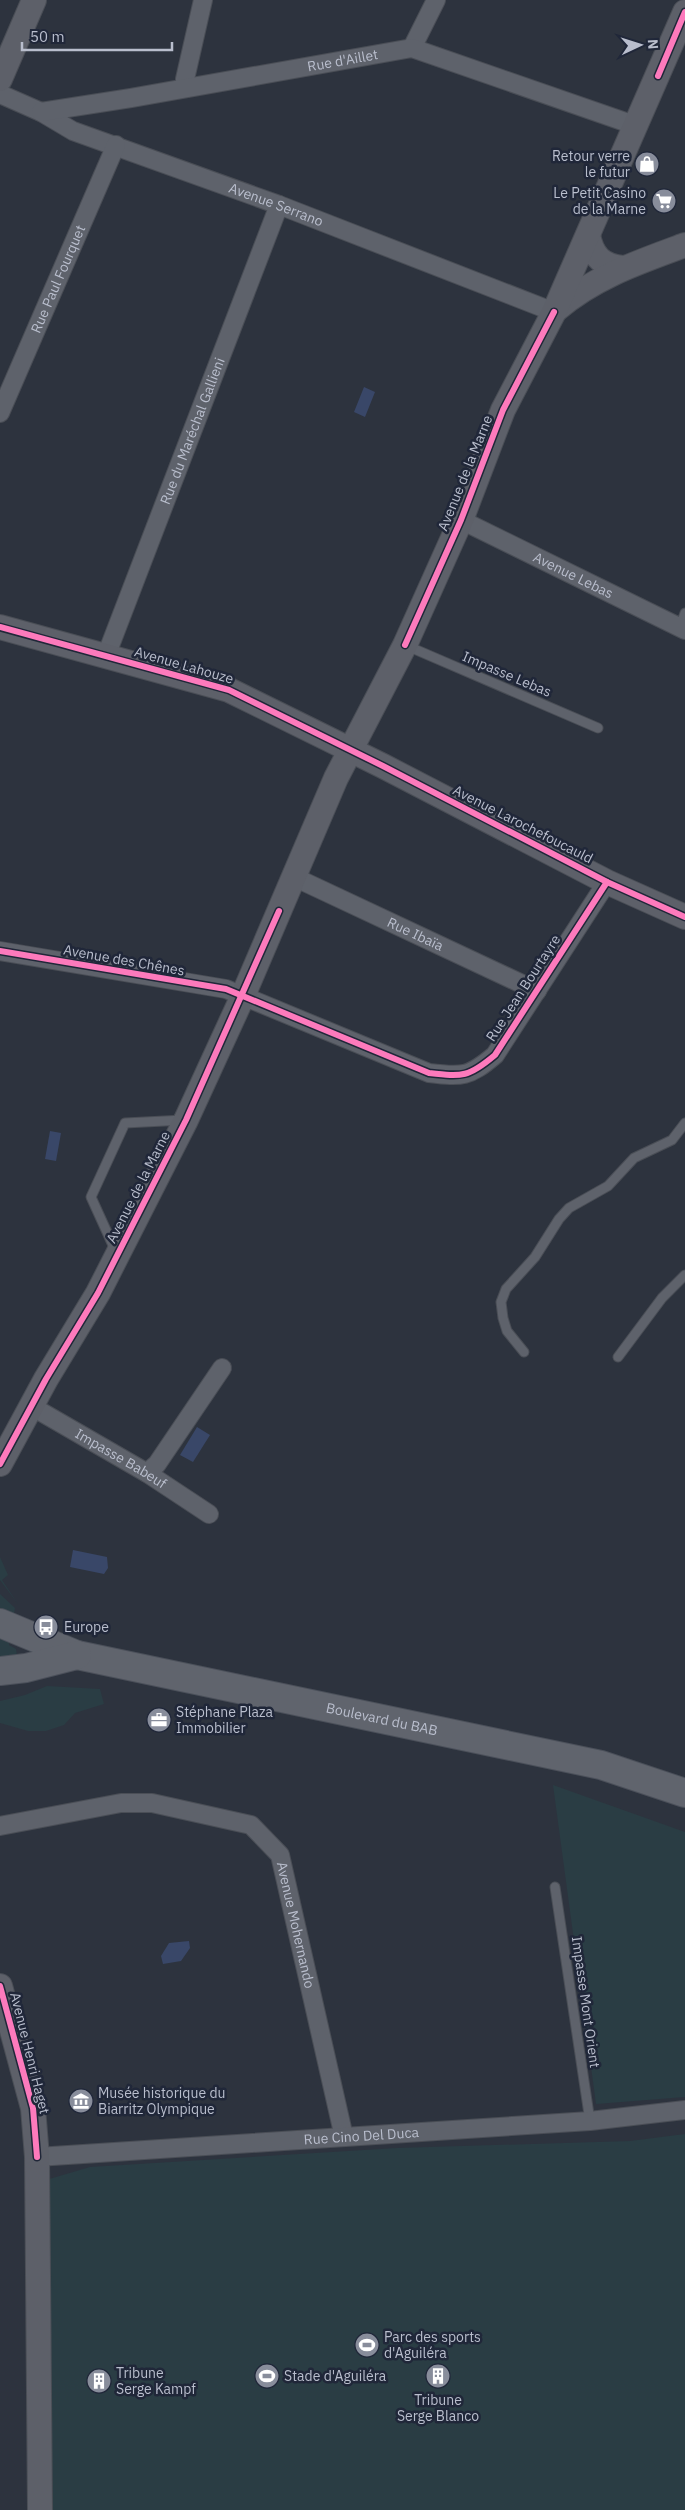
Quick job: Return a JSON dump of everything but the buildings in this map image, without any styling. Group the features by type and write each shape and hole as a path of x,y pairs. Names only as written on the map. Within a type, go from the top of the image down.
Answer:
{"main road":[{"path":"0,80 34,0"},
{"name":"Avenue de la Marne","path":"0,1464 31,1406 98,1293 186,1120 242,998 336,778 352,751 404,645 461,520 504,410 554,312 634,125 685,12"},
{"path":"588,235 593,252 598,258 604,263 623,268"},
{"path":"554,312 578,291 623,268 685,245"},
{"name":"Avenue Lahouze","path":"0,627 229,690 352,751"},
{"name":"Avenue Larochefoucauld","path":"352,751 607,882 685,917"},
{"name":"Boulevard du BAB","path":"0,1623 77,1655 600,1765 685,1793"},
{"name":"Boulevard du BAB","path":"0,1672 26,1668 77,1655"},
{"name":"Avenue Henri Haget","path":"0,1986 33,2108 37,2157 40,2510"}],"street":[{"path":"186,88 184,79 203,0"},
{"path":"412,48 436,0"},
{"name":"Rue d'Aillet","path":"41,112 412,48 634,125"},
{"name":"Avenue Serrano","path":"0,94 41,112 74,131 279,204 554,312"},
{"name":"Rue Paul Fourquet","path":"0,413 116,145"},
{"name":"Rue du Maréchal Gallieni","path":"106,656 279,204"},
{"name":"Avenue Lebas","path":"461,520 683,623"},
{"name":"Rue Ibaïa","path":"294,877 537,991"},
{"name":"Rue Jean Bourtayre","path":"242,998 430,1073 452,1076 475,1072 495,1055 607,882"},
{"name":"Avenue des Chênes","path":"0,951 226,989 242,998"},
{"path":"147,1473 157,1464 222,1368"},
{"name":"Impasse Babeuf","path":"31,1406 147,1473 209,1514"},
{"name":"Avenue Mohernando","path":"0,1826 121,1803 152,1803 251,1825 280,1856 344,2137"},
{"name":"Rue Cino Del Duca","path":"37,2157 590,2120 685,2110"}],"lane":[{"name":"Impasse Lebas","path":"404,645 598,728"},
{"path":"118,1256 91,1197 125,1123 186,1120"},
{"path":"524,1352 508,1331 503,1318 502,1302 506,1289 535,1257 559,1219 569,1208 608,1186 634,1158 672,1140 685,1123"},
{"path":"618,1357 662,1298 685,1275"},
{"name":"Impasse Mont Orient","path":"555,1887 590,2120"}],"shaded area":[{"path":"0,1557 8,1575 2,1580 18,1604 0,1580"},
{"path":"0,1594 15,1608 14,1614 11,1615 0,1609"},
{"path":"0,1634 10,1638 9,1645 16,1649 17,1655 0,1658"},
{"path":"47,1686 100,1689 104,1704 75,1713 64,1725 46,1731 28,1731 0,1723 0,1701 25,1695"},
{"path":"553,1785 685,1832 685,2097 596,2104"},
{"name":"Parc des sports d'Aguiléra","path":"685,2134 685,2510 53,2510 46,2180 90,2167 397,2148 630,2141"}],"water":[{"path":"364,387 375,392 365,417 354,412"},
{"path":"50,1131 61,1133 56,1161 45,1159"},
{"path":"197,1427 210,1435 193,1462 180,1455"},
{"path":"73,1550 107,1557 108,1568 104,1574 70,1567"},
{"path":"189,1941 190,1948 181,1961 163,1964 161,1956 169,1943"}],"cycle path":[{"path":"658,76 685,12"},
{"path":"405,645 461,520 503,410 554,312"},
{"path":"0,627 229,690 383,766 607,882 685,917"},
{"path":"0,951 226,989 429,1073 458,1075 478,1068 495,1055 607,882"},
{"path":"0,1464 46,1379 98,1293 186,1120 279,911"},
{"path":"0,1986 33,2108 37,2157"}],"place":[{"name":"Retour verre le futur","path":"647,164"},
{"name":"Le Petit Casino de la Marne","path":"664,201"},
{"name":"Europe","path":"46,1627"},
{"name":"Stéphane Plaza Immobilier","path":"159,1720"},
{"name":"Musée historique du Biarritz Olympique","path":"81,2101"},
{"name":"Parc des sports d'Aguiléra","path":"367,2345"},
{"name":"Stade d'Aguiléra","path":"267,2376"},
{"name":"Tribune Serge Blanco","path":"438,2376"},
{"name":"Tribune Serge Kampf","path":"99,2381"}]}
